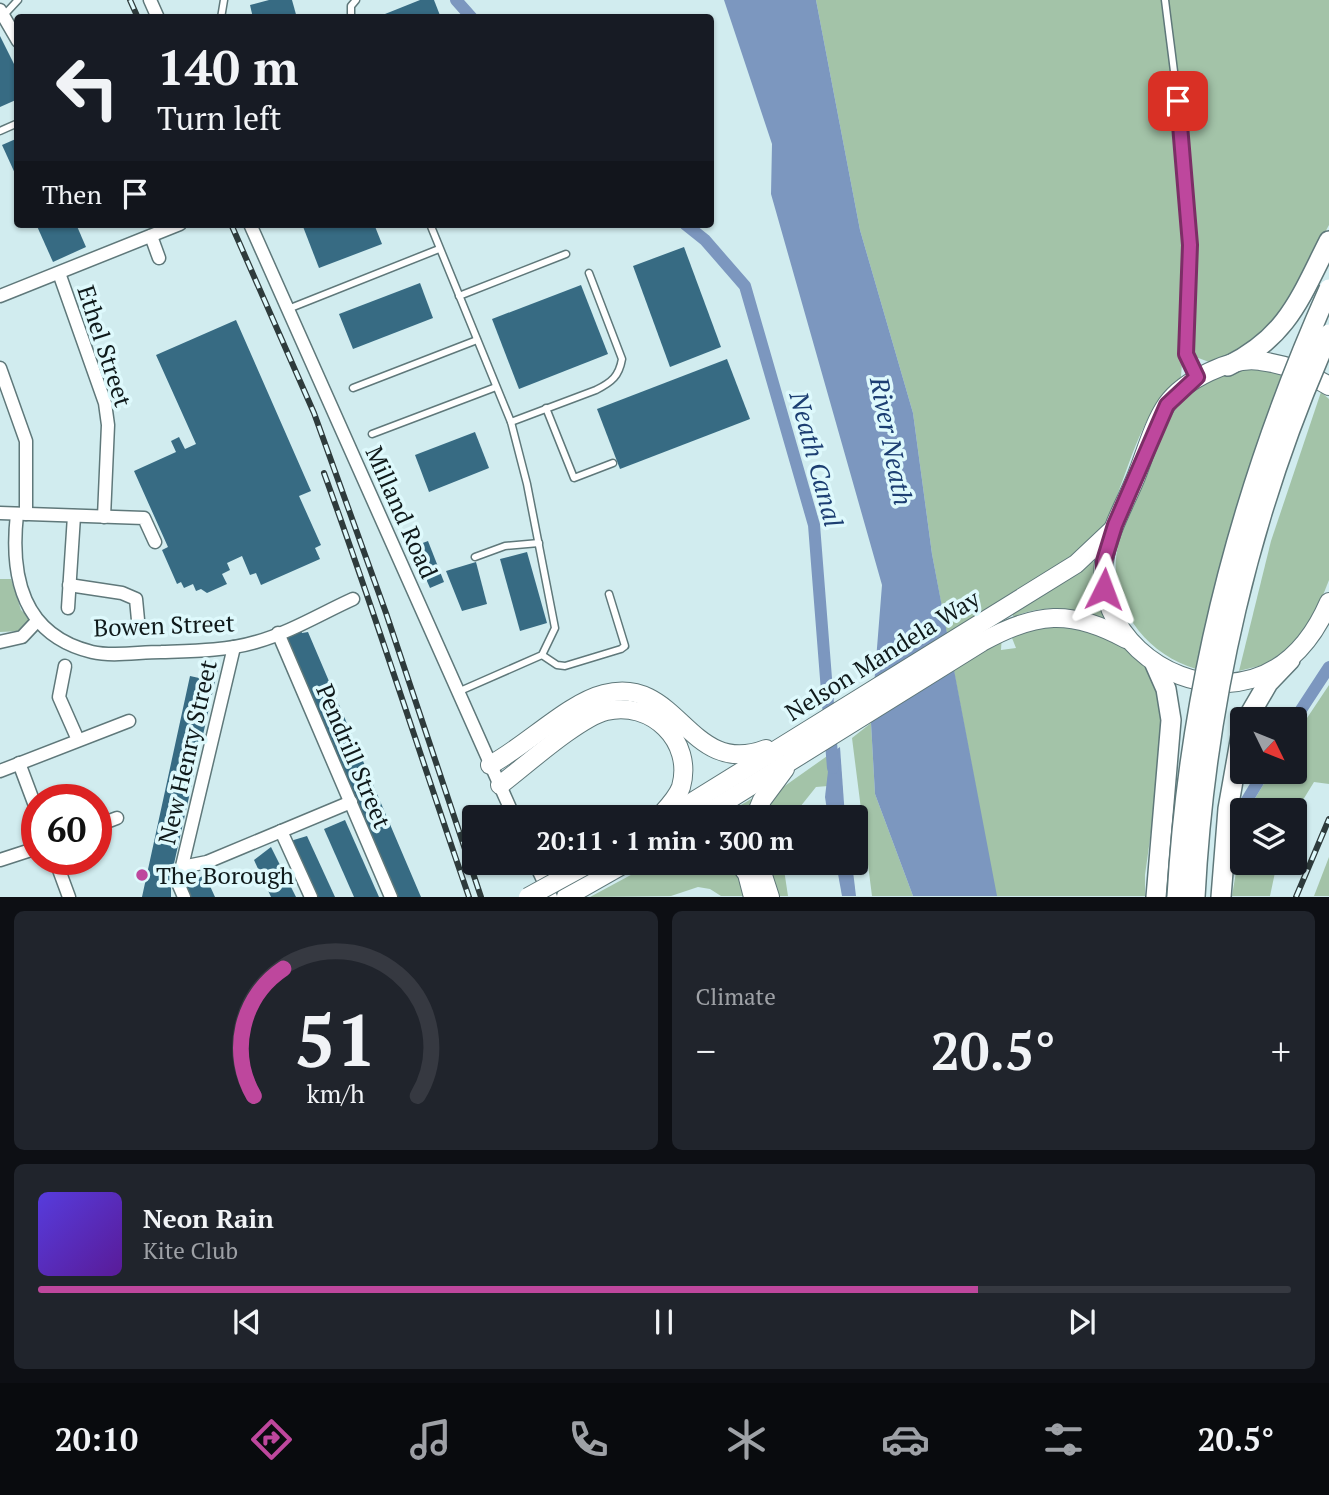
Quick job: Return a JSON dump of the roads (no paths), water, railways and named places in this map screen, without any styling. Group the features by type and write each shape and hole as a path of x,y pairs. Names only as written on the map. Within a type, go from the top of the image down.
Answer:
{"highway":[{"path":"1228,366 1250,355 1281,328 1329,242"},
{"path":"1177,897 1188,772 1218,605 1266,441 1329,289"},
{"path":"1195,897 1206,775 1236,609 1283,448 1329,334"},
{"path":"1254,707 1268,683 1290,660"},
{"path":"1155,664 1166,689 1171,720 1156,897"},
{"path":"1221,897 1232,784"}],"main road":[{"path":"1329,386 1307,373 1257,360 1228,366 1197,377 1167,405 1115,525 1104,561 1104,589 1111,612 1132,643 1155,664 1189,679 1220,684 1250,680 1290,660 1318,627 1329,602"},
{"name":"Nelson Mandela Way","path":"720,805 792,761 1076,564 1097,547 1115,525"},
{"name":"Nelson Mandela Way","path":"687,805 800,735 977,634 1043,617 1084,621 1132,643"},
{"path":"490,765 513,753 586,700 605,693 625,700 664,706 708,748 723,752 748,755 800,735"},
{"path":"500,785 588,720 625,700"},
{"path":"625,700 662,724 680,748 684,768 680,789 668,805"},
{"path":"760,805 792,761"},
{"path":"528,897 568,875"},
{"path":"566,897 605,875"},
{"path":"747,875 753,897"},
{"path":"763,875 770,897"}],"street":[{"path":"3,12 14,33"},
{"path":"0,296 170,228"},
{"name":"Milland Road","path":"252,228 509,805"},
{"path":"151,236 159,258"},
{"name":"Ethel Street","path":"60,273 105,403 108,425 104,517"},
{"path":"0,368 26,441 21,514 13,543 16,575 27,606 37,621 22,637 0,642"},
{"path":"0,513 144,518 155,542"},
{"path":"68,608 74,516"},
{"path":"69,585 122,593 136,599 138,620"},
{"name":"Bowen Street","path":"37,621 76,646 94,653 234,647 257,642 354,599"},
{"name":"Pendrill Street","path":"278,633 391,897"},
{"name":"New Henry Street","path":"184,897 178,883 234,647"},
{"path":"65,666 53,682 78,740"},
{"path":"0,771 129,721"},
{"path":"19,763 27,784"},
{"path":"182,867 207,862 351,802"},
{"path":"112,820 117,818"},
{"path":"281,831 311,897"},
{"path":"0,860 21,853"},
{"path":"61,875 69,897"},
{"path":"541,875 551,897"}],"lane":[{"path":"3,12 18,0"},
{"path":"1165,0 1181,126 1190,245 1186,354 1197,377"},
{"path":"431,228 511,422 540,542 555,628 542,655 460,691"},
{"path":"287,309 439,249"},
{"path":"459,296 566,254"},
{"path":"511,422 609,384 620,373 622,359 589,273"},
{"path":"354,388 477,340"},
{"path":"372,434 496,387"},
{"path":"547,408 574,478 613,463"},
{"path":"475,557 505,546 540,542"},
{"path":"542,655 557,665 565,666 625,646 609,594"}],"water":[{"name":"River Neath","path":"724,0 816,0 860,230 913,413 932,554 997,896 913,896 875,794 871,723 882,585 771,194 772,144"},
{"path":"840,747 844,805 826,805 830,754"},
{"path":"838,875 853,875 856,896 842,896"}],"waterway":[{"name":"Neath Canal","path":"456,0 468,14"},
{"name":"Neath Canal","path":"690,228 705,240 745,286 814,525 833,768"},
{"path":"1303,707 1329,667"},
{"path":"1248,798 1257,784"}],"railway":[{"path":"130,0 136,14"},
{"path":"233,228 314,413 386,613 481,897"},
{"path":"324,473 469,897"},
{"path":"1296,897 1329,819"}],"place":[{"name":"The Borough","path":"142,875"}]}
